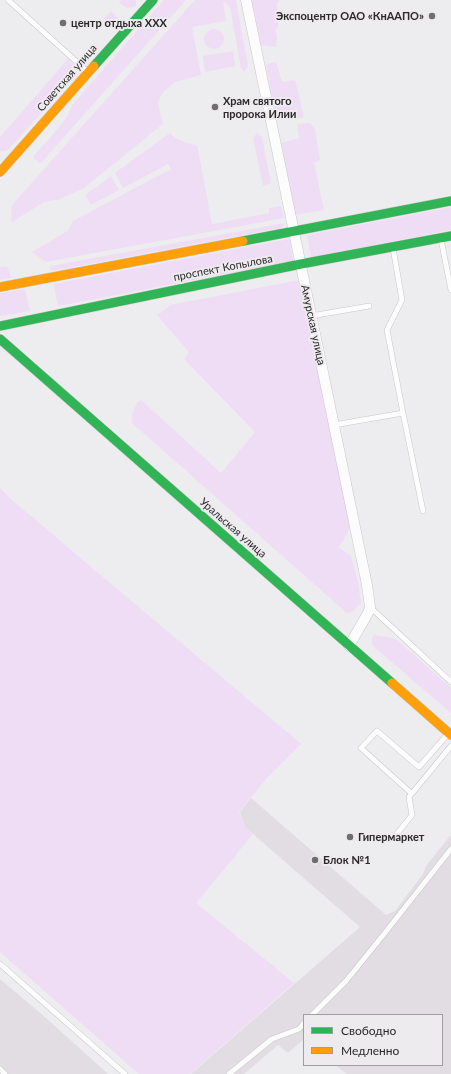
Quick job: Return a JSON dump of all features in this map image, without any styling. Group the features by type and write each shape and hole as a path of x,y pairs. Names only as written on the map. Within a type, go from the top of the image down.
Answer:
{"street":[{"name":"Советская улица","path":"2,167 153,0"},
{"name":"Амурская улица","path":"246,0 370,607"},
{"name":"проспект Копылова","path":"0,287 451,201"},
{"name":"проспект Копылова","path":"0,326 301,264 451,236"},
{"name":"Уральская улица","path":"0,338 450,734"},
{"path":"349,646 370,607"}],"lane":[{"path":"8,0 88,73"},
{"path":"441,238 451,290"},
{"path":"393,247 402,300 387,330 423,512"},
{"path":"311,316 369,306"},
{"path":"334,425 403,412"},
{"path":"370,607 451,682"},
{"path":"412,793 361,748 377,730 419,767 450,734"},
{"path":"396,835 412,815 408,797 451,746"},
{"path":"313,1014 346,981 451,849"},
{"path":"0,964 125,1074"},
{"path":"229,1074 272,1039 299,1029 303,1025"},
{"path":"0,1069 5,1074"}],"shaded area":[{"path":"121,0 136,0 136,5 134,7 127,8 119,3"},
{"path":"164,0 186,0 40,164 33,157 66,119 73,104"},
{"path":"195,0 236,0 248,66 244,72 241,68 230,7 223,1 226,21 192,27 201,75 175,82 163,92 159,99 158,105 163,124 84,188 58,200 44,202 12,222 11,206"},
{"path":"252,0 279,0 277,4 278,27 275,30 277,37 276,47 261,45"},
{"path":"111,11 117,17 116,25 113,29 102,21"},
{"path":"210,29 218,29 224,35 224,43 218,49 210,49 204,43 204,35"},
{"path":"233,51 235,66 205,72 203,56"},
{"path":"68,59 73,63 76,69 75,75 9,149 0,151 0,137"},
{"path":"276,62 282,82 295,80 304,117 291,120 288,113 275,116 266,64"},
{"path":"310,123 315,129 320,160 314,163 324,210 294,215 281,143 299,138 297,124"},
{"path":"170,133 175,138 186,143 197,145 212,224 269,213 269,208 281,206 284,218 46,262 32,252 66,232 73,221 171,169 168,164 123,188 115,173"},
{"path":"257,133 262,137 271,183 263,186 253,138"},
{"path":"111,176 119,190 91,205 85,195"},
{"path":"451,207 451,230 311,257 307,235"},
{"path":"285,223 281,228 51,271 50,266"},
{"path":"289,239 293,261 58,306 53,284"},
{"path":"7,266 11,278 0,280 0,267"},
{"path":"300,280 350,527 343,541 338,547 351,556 358,582 361,604 348,614 132,423 133,412 137,403 141,400 221,473 255,432 184,359 189,352 157,315 170,305"},
{"path":"25,289 30,311 0,316 0,293"},
{"path":"0,488 13,501 301,744 267,778 239,812 245,827 253,834 196,903 294,983 190,1074 139,1074 0,952"},
{"path":"375,635 397,640 451,688 451,713 373,646 372,639"},
{"path":"251,798 386,915 395,911 423,874 426,866 451,836 451,1074 347,1074 336,1066 443,1066 443,1014 303,1014 303,1040 288,1053 278,1045 244,1074 191,1074 360,927 245,827 240,812"},
{"path":"0,979 46,1018 108,1074 0,1074"}],"traffic: fast":[{"path":"94,66 153,0"},
{"path":"243,241 451,201"},
{"path":"0,326 301,264 451,236"},
{"path":"0,339 392,683"}],"traffic: slow":[{"path":"0,172 94,66"},
{"path":"0,287 243,241"},
{"path":"392,683 451,735"}],"place":[{"name":"Экспоцентр ОАО «КнААПО»","path":"432,16"},
{"name":"центр отдыха ХХХ","path":"63,23"},
{"name":"Храм святого пророка Илии","path":"215,107"},
{"name":"Гипермаркет","path":"350,837"},
{"name":"Блок №1","path":"315,860"}]}
